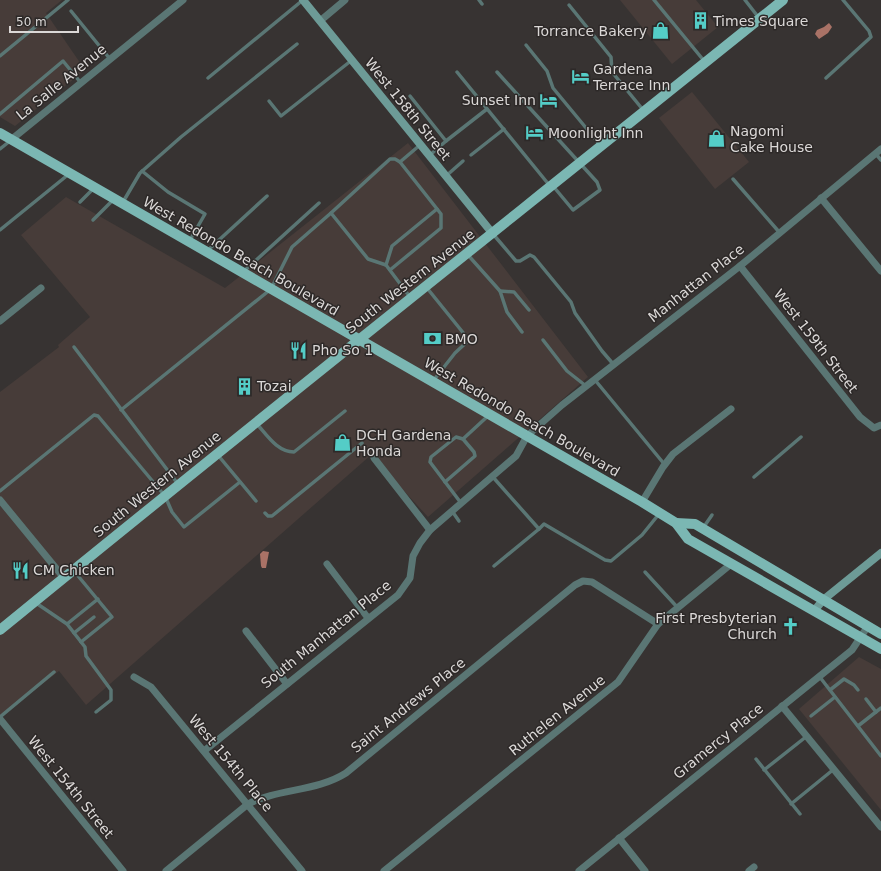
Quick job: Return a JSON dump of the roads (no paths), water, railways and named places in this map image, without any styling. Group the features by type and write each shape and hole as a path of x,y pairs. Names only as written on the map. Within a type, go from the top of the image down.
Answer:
{"main road":[{"name":"South Western Avenue","path":"0,630 255,422 552,187 783,0"},
{"name":"West Redondo Beach Boulevard","path":"0,133 642,502 676,523 688,539 881,649"},
{"name":"West Redondo Beach Boulevard","path":"676,523 695,524 881,634"}],"street":[{"name":"La Salle Avenue","path":"12,140 183,0"},
{"name":"West 158th Street","path":"303,0 493,234"},
{"path":"320,21 345,0"},
{"name":"Manhattan Place","path":"527,436 586,386 740,266 878,151"},
{"path":"821,198 881,271"},
{"name":"West 159th Street","path":"740,266 860,418 878,427"},
{"path":"0,321 41,288"},
{"path":"642,502 673,454 731,409"},
{"name":"South Manhattan Place","path":"204,751 398,595 410,578 413,556 430,530 516,456 527,436"},
{"path":"374,458 430,530"},
{"path":"0,500 64,578"},
{"path":"814,612 823,600 881,553"},
{"path":"327,564 368,618"},
{"name":"Ruthelen Avenue","path":"384,871 618,682 658,624 731,564"},
{"name":"Saint Andrews Place","path":"166,871 248,804 260,798 322,785 346,773 579,583 583,581 592,582 658,624"},
{"name":"Gramercy Place","path":"579,871 852,650 868,626"},
{"path":"246,631 287,684"},
{"name":"West 154th Place","path":"134,677 151,687 302,871"},
{"path":"782,706 881,827"},
{"name":"West 154th Street","path":"0,718 122,871"},
{"path":"619,838 645,871"}],"lane":[{"path":"0,56 68,0"},
{"path":"208,78 303,0"},
{"path":"479,0 482,4"},
{"path":"654,0 706,63"},
{"path":"745,0 760,19"},
{"path":"826,78 871,37 869,31 844,0"},
{"path":"569,5 611,57 612,72 645,112"},
{"path":"71,11 110,59"},
{"path":"93,220 119,201 142,171 181,137 297,44"},
{"path":"526,45 547,71 553,88 601,146"},
{"path":"270,101 281,116 352,60"},
{"path":"0,114 63,61 81,83"},
{"path":"457,72 552,187 573,210 600,190 597,182 497,72"},
{"path":"410,96 446,141"},
{"path":"429,155 487,108"},
{"path":"470,155 504,129"},
{"path":"0,149 12,140"},
{"path":"400,162 420,145"},
{"path":"878,151 881,160"},
{"path":"121,410 272,289 292,247 390,159 395,159 400,162 441,214 440,228 390,270"},
{"path":"446,176 463,161"},
{"path":"142,171 168,192 206,214 189,242"},
{"path":"0,230 70,173"},
{"path":"733,179 780,233"},
{"path":"80,202 95,187"},
{"path":"206,252 267,196"},
{"path":"242,272 319,202"},
{"path":"386,265 392,246 437,209"},
{"path":"331,213 368,259 386,265 411,298"},
{"path":"493,234 516,261 520,261 530,255 534,257 571,302 574,313 614,365"},
{"path":"467,254 500,291 507,312 522,332"},
{"path":"426,287 469,340 455,354 432,382"},
{"path":"500,291 514,292 529,310"},
{"path":"543,340 567,371 586,386"},
{"path":"74,348 179,484"},
{"path":"595,380 665,466"},
{"path":"255,422 276,445 286,452 294,452 345,411"},
{"path":"463,439 489,414"},
{"path":"0,491 94,415 98,416 165,496 172,512 184,527 240,482"},
{"path":"754,477 801,436"},
{"path":"445,482 475,456 474,452 463,439 456,437 431,457 430,462 445,482 461,503"},
{"path":"265,513 268,516 272,516 362,444"},
{"path":"216,454 256,502"},
{"path":"492,476 539,529"},
{"path":"452,510 459,521"},
{"path":"494,566 544,524 608,561 611,561 642,535 660,513"},
{"path":"703,529 712,515"},
{"path":"74,570 112,617 81,642"},
{"path":"645,572 678,608"},
{"path":"67,624 98,599"},
{"path":"35,602 67,624 85,646 86,656 111,690 111,700 96,712"},
{"path":"74,633 94,617"},
{"path":"0,718 54,672"},
{"path":"818,676 881,756"},
{"path":"830,690 844,679 854,684 858,690"},
{"path":"811,716 835,697"},
{"path":"866,699 876,712"},
{"path":"858,726 881,708"},
{"path":"764,770 807,736"},
{"path":"756,759 800,814"},
{"path":"791,804 834,769"}],"place":[{"name":"Times Square","path":"700,21"},
{"name":"Torrance Bakery","path":"660,31"},
{"name":"Gardena Terrace Inn","path":"580,77"},
{"name":"Sunset Inn","path":"549,100"},
{"name":"Moonlight Inn","path":"535,133"},
{"name":"Nagomi Cake House","path":"717,139"},
{"name":"BMO","path":"432,339"},
{"name":"Pho So 1","path":"299,350"},
{"name":"Tozai","path":"244,386"},
{"name":"DCH Gardena Honda","path":"343,443"},
{"name":"CM Chicken","path":"20,570"},
{"name":"First Presbyterian Church","path":"790,626"}]}
